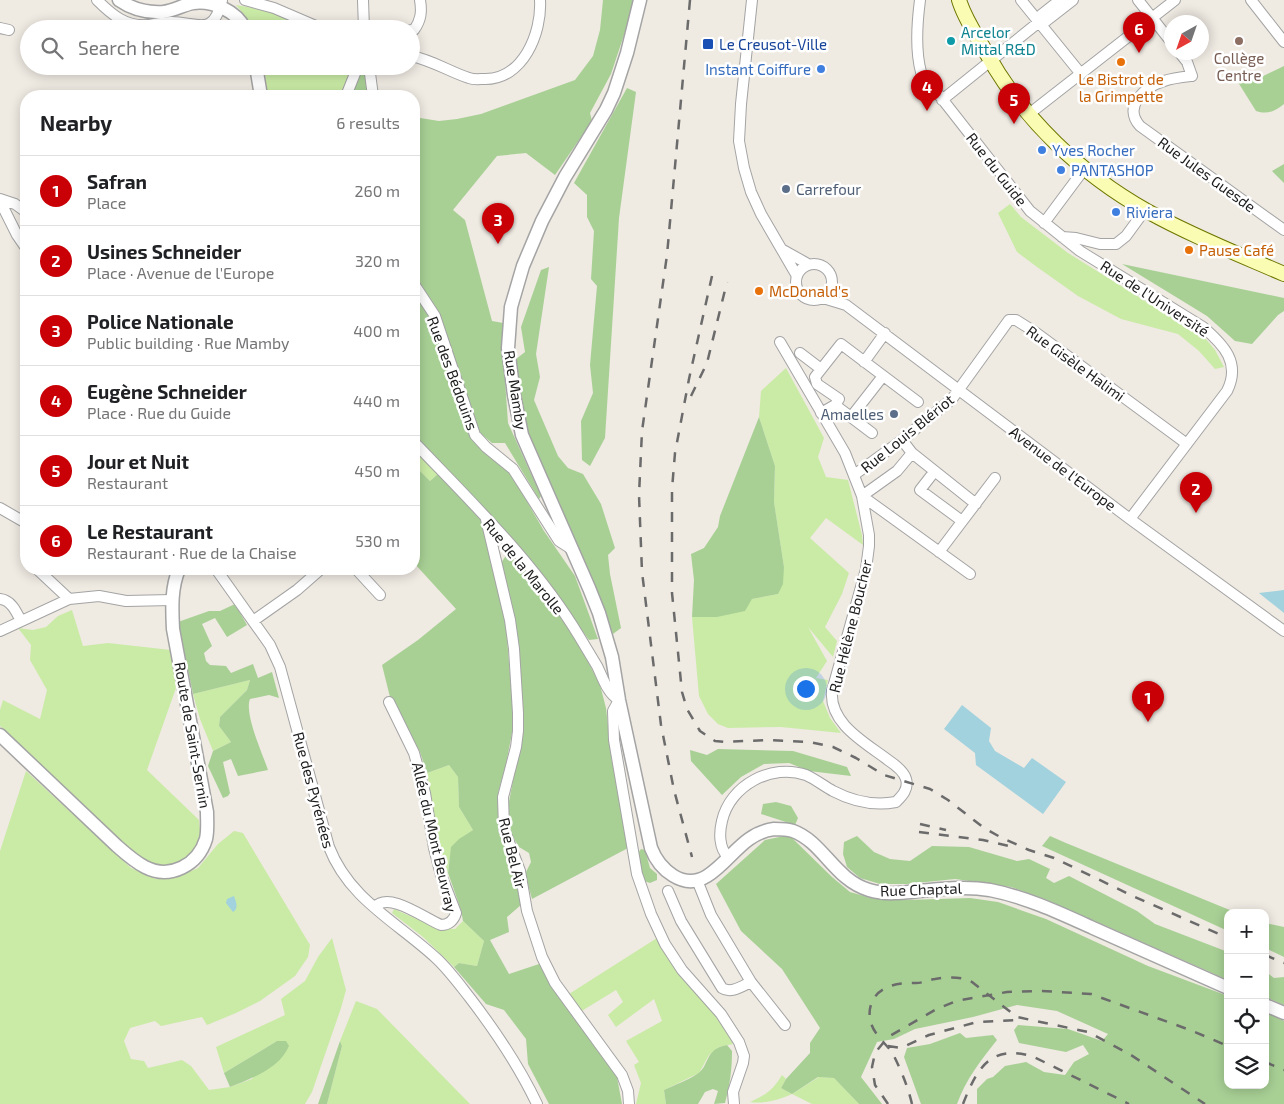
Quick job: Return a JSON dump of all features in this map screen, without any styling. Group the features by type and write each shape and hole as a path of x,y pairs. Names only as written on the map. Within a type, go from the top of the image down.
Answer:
{"main road":[{"path":"959,0 967,20 1008,88 1058,145 1085,168 1123,197 1145,210 1284,274"}],"street":[{"path":"97,0 109,12 123,20"},
{"path":"119,0 128,6 145,12 165,12 194,3 221,3 238,20"},
{"path":"246,0 274,8 302,20"},
{"path":"363,0 364,20"},
{"path":"420,0 422,10 420,21"},
{"path":"420,59 471,79 494,80 508,75 519,65 534,37 540,0"},
{"name":"Rue Mamby","path":"619,700 612,657 599,614 522,435 514,395 508,348 511,307 523,266 542,221 565,177 606,110 614,93 627,53 640,0"},
{"path":"752,0 741,104 740,141 744,168 761,214 797,276"},
{"name":"Rue du Guide","path":"920,0 919,63 925,79 1021,200 1044,223 1061,236 1100,244 1116,244 1126,236 1145,210"},
{"path":"1021,0 1081,74"},
{"path":"1039,22 1041,15 1060,0"},
{"path":"942,100 1039,22 1046,21 1072,0"},
{"path":"1138,0 1164,33"},
{"path":"1029,114 1175,0"},
{"path":"1251,0 1284,42"},
{"path":"212,20 221,3"},
{"name":"Rue Jules Guesde","path":"1185,60 1192,76 1164,81 1153,86 1137,100 1133,107 1133,114 1140,126 1284,230"},
{"path":"258,75 260,90"},
{"path":"348,90 354,75"},
{"path":"370,75 373,90"},
{"path":"1044,223 1085,168"},
{"path":"0,200 15,204 20,208"},
{"path":"0,200 20,240"},
{"name":"Rue de l'Université","path":"1061,236 1092,258 1203,327 1217,338 1232,364 1231,384 1227,391 1130,519"},
{"path":"783,250 808,264"},
{"path":"815,263 825,267 832,275 833,284 823,298 813,300 802,296 797,286 799,271 808,264 815,263"},
{"name":"Avenue de l'Europe","path":"833,284 843,304"},
{"name":"Rue des Bédouins","path":"420,293 435,316 475,435 486,447 513,469 559,541 573,550"},
{"name":"Avenue de l'Europe","path":"823,298 843,304 885,334 1130,519 1284,631"},
{"name":"Rue Gisèle Halimi","path":"958,389 1009,320 1016,320 1035,332 1186,444"},
{"path":"864,362 885,334"},
{"name":"Rue Hélène Boucher","path":"728,857 725,854 720,838 725,810 740,790 750,782 765,775 792,772 807,776 844,796 872,803 896,802 906,791 907,780 904,774 847,727 831,700 866,568 869,535 862,496 845,453 780,342"},
{"path":"821,413 839,399 817,384 815,377 841,344 918,402"},
{"path":"800,354 821,369"},
{"path":"851,417 883,376"},
{"name":"Rue Louis Blériot","path":"854,476 952,399 958,389"},
{"path":"835,404 872,433"},
{"path":"902,440 912,453 976,504"},
{"name":"Rue de la Marolle","path":"420,448 534,572 574,628 613,697 619,700"},
{"path":"912,453 897,471 862,496 970,574"},
{"path":"934,472 920,490 962,521"},
{"path":"939,552 995,478"},
{"path":"0,508 20,520"},
{"name":"Rue Bel Air","path":"486,518 510,620 518,713 516,747 503,797 504,829 520,871 527,911 542,957 554,983 622,1075 628,1091 629,1104"},
{"path":"44,575 69,598"},
{"name":"Route de Saint-Sernin","path":"0,735 137,863 162,872 180,870 193,861 203,847 206,837 207,812 173,629 172,600 177,575"},
{"name":"Rue des Pyrénées","path":"220,575 270,645 280,667 329,848 334,860 350,884 446,968 506,1048 528,1083 537,1104"},
{"path":"253,621 297,590 314,575"},
{"path":"362,575 380,595"},
{"path":"0,631 69,598 99,596 126,601 172,600"},
{"path":"0,599 4,599 15,609 21,621"},
{"path":"619,700 651,848 655,858 662,868 675,877 697,880 711,915 751,982 785,1025"},
{"path":"619,700 613,711 614,740 637,874 651,914 665,944 682,970 721,1014 740,1042 744,1056 733,1092 734,1104"},
{"name":"Allée du Mont Beuvray","path":"375,907 381,902 391,902 441,925 449,923 456,913 441,875 434,848 425,793 414,753 389,702"},
{"name":"Rue Chaptal","path":"697,880 707,876 749,838 758,833 780,828 791,830 810,842 847,879 864,888 882,893 898,893 971,887 1008,894 1058,912 1224,986"},
{"path":"668,891 681,922 722,988 730,991 751,982"},
{"path":"1269,1006 1284,1013"}],"green space":[{"path":"603,0 633,0 628,23 611,74 590,113 592,121 555,175 526,153 497,156 453,210 465,220 492,321 503,323 508,423 541,496 539,499 505,443 492,443 480,433 438,312 420,284 420,118 439,121 481,114 575,80 593,56 600,30"},
{"path":"236,5 270,11 289,20 249,20"},
{"path":"1284,66 1284,104 1271,112 1256,111 1236,79 1255,80"},
{"path":"265,75 349,75 343,90 267,90"},
{"path":"365,75 368,90 354,90 359,76"},
{"path":"627,88 636,92 619,218 605,438 590,466 582,460 581,421 593,393 590,365 597,286 591,279 594,231 587,217 587,195 574,183"},
{"path":"1284,164 1284,183 1272,171"},
{"path":"1010,204 1021,217 1068,253 1205,338 1215,350 1224,367 1215,369 1199,351 1178,334 1121,319 1078,296 1017,252 998,213"},
{"path":"1122,264 1284,298 1284,311 1278,315 1252,344 1235,341 1207,316"},
{"path":"549,267 536,354 540,377 534,400 558,456 568,468 583,474 601,504 615,548 608,555 621,628 613,634 589,572 528,434 518,396 516,359 525,352 521,327 541,270"},
{"path":"420,303 431,319 468,432 483,450 510,472 544,531 575,576 598,639 589,640 539,571 510,537 420,441"},
{"path":"786,368 824,438 818,457 826,477 848,480 862,535 863,545 826,518 810,538 849,573 842,594 825,627 837,641 833,657 808,627 827,661 816,678 828,680 823,701 830,718 841,733 781,727 728,728 718,724 708,714 699,696 692,617 717,617 752,599 778,594 784,567 774,502 775,466 759,417 761,391"},
{"path":"759,417 775,466 774,502 784,567 783,584 778,594 752,599 745,611 717,617 692,617 694,580 691,554 704,548 718,527 720,516"},
{"path":"420,455 438,474 430,481 420,471"},
{"path":"420,471 430,481 438,474 476,513 483,524 506,626 514,723 498,793 499,828 516,869 522,904 507,917 509,932 490,940 509,974 539,964 564,1003 617,1077 622,1104 549,1104 528,1064 526,1039 504,1010 486,1004 454,967 459,963 477,966 484,941 463,921 448,873 451,847 473,830 459,807 458,777 449,765 427,773 420,752 390,697 382,665 418,640 456,609 420,570"},
{"path":"507,554 519,564 543,593 578,642 600,685 606,708 612,762 622,802 628,848 532,899 525,874 531,862 529,853 519,847 510,832 507,812 521,739 501,563"},
{"path":"235,604 247,625 227,637 215,618 202,624 212,646 204,653 206,661 210,665 226,666 231,673 253,664 258,678 272,672 279,698 269,695 250,699 249,706 252,724 268,770 238,776 231,759 223,762 230,793 223,798 208,766 213,751 231,742 219,726 220,717 247,690 250,680 193,694 178,622 209,611 220,611"},
{"path":"72,610 83,646 108,643 171,650 176,688 147,770 199,820 200,834 198,843 189,855 184,860 170,866 156,865 135,854 0,726 0,710 3,700 40,719 47,690 30,660 31,645 18,628 33,630 46,627 58,616"},
{"path":"250,680 247,690 220,717 219,726 231,742 213,751 200,719 193,694"},
{"path":"718,749 793,751 847,767 851,776 809,771 789,763 764,764 741,777 722,795 691,761 690,750 707,755"},
{"path":"449,765 458,777 459,807 473,830 460,839 453,847 448,873 440,848 427,773"},
{"path":"26,771 131,868 156,879 174,878 198,868 218,844 234,831 243,833 310,945 308,957 295,976 260,1001 236,1013 207,1025 202,1017 161,1026 155,1021 130,1028 124,1041 131,1059 144,1061 148,1068 182,1060 191,1066 209,1090 230,1087 252,1079 277,1041 224,1073 216,1047 285,1015 281,999 305,981 318,957 332,938 346,990 312,1092 305,1104 0,1104 0,851"},
{"path":"776,802 791,806 798,818 795,825 761,814 763,804"},
{"path":"789,835 850,892 871,898 906,900 970,898 998,902 1046,919 1148,966 1224,994 1224,1089 1269,1089 1269,1014 1284,1021 1284,1104 977,1104 977,1089 1005,1066 1026,1062 1044,1072 1065,1075 1074,1062 1089,1054 1083,1045 1066,1052 1019,1043 1014,1030 1018,1025 1068,1029 1102,1041 1108,1034 1057,1011 1017,1005 973,1017 915,1029 894,1039 877,1042 861,1077 882,1104 859,1104 834,1078 818,1077 792,1094 781,1088 786,1079 810,1053 810,1043 820,1028 782,969 741,931 716,884 765,840"},
{"path":"857,836 874,852 890,859 910,861 932,846 969,847 1017,861 1029,859 1050,869 1046,878 1054,883 1069,876 1137,911 1155,924 1224,950 1224,978 1047,900 1011,887 955,879 907,884 880,884 860,878 847,867 843,854 844,842"},
{"path":"1050,836 1227,909 1224,909 1224,929 1042,846"},
{"path":"641,849 645,850 650,868 657,874 657,880 650,883 644,881 638,853"},
{"path":"394,909 437,928 455,929 463,921 484,941 477,966 459,963 454,967 423,937 392,913"},
{"path":"1269,924 1284,927 1284,957 1269,950"},
{"path":"657,938 718,1015 733,1044 719,1047 709,1055 699,1073 664,1090 666,1104 636,1104 641,1083 634,1065 639,1062 626,1041 662,1021 654,999 616,1027 608,1015 623,1002 616,990 580,1012 569,994"},
{"path":"1269,974 1274,978 1284,977 1284,1005 1269,999"},
{"path":"356,1001 377,1009 470,1104 327,1104 342,1046 340,1041"},
{"path":"960,1033 966,1038 993,1035 997,1040 969,1078 957,1104 921,1104 904,1057 907,1048 930,1044"},
{"path":"277,1041 286,1041 289,1046 279,1061 264,1072 230,1087 224,1073"},
{"path":"340,1041 342,1046 327,1104 318,1104"},
{"path":"727,1045 732,1051 732,1058 725,1103 714,1104 718,1091 713,1089 705,1092 698,1104 666,1104 664,1090 697,1074 704,1067 714,1050"},
{"path":"782,1075 786,1079 781,1088 792,1094 771,1101 750,1102 769,1092"},
{"path":"819,1077 834,1078 859,1104 812,1104 792,1094"}],"water":[{"path":"1284,590 1284,613 1259,593"},
{"path":"962,705 991,728 989,741 995,751 1024,768 1032,758 1066,782 1043,814 976,765 975,753 944,729"},
{"path":"234,896 236,907 233,912 226,903 227,899"}],"railway":[{"path":"690,0 667,255 642,431 639,495 642,572 661,725 674,790 692,857"},
{"path":"712,276 675,453 672,489 672,593 682,692 687,709 700,731 715,741 766,740 810,742 833,747 884,775 930,789 948,800 984,828 1002,838 1029,850 1054,858 1135,897 1224,936"},
{"path":"691,396 707,363 727,282"},
{"path":"920,824 946,830"},
{"path":"919,832 983,840 1009,846"},
{"path":"1269,957 1284,963"},
{"path":"912,1104 893,1054 878,1036 870,1021 870,1008 875,996 889,986 949,977 972,982 1017,1017 1088,1032 1131,1055 1205,1104"},
{"path":"888,1104 875,1085 872,1067 875,1053 888,1037 935,1010 956,1001 1007,992 1042,991 1091,994 1224,1044"},
{"path":"888,1046 901,1048 929,1035 977,1022 1020,1020"},
{"path":"963,1104 980,1070 996,1056 1007,1053 1034,1057 1129,1104"},
{"path":"1269,1064 1284,1070"}],"place":[{"name":"Arcelor Mittal R&D","path":"951,41"},
{"name":"Collège Centre","path":"1239,41"},
{"name":"Le Creusot-Ville","path":"708,44"},
{"name":"Le Restaurant","path":"1139,53"},
{"name":"Le Bistrot de la Grimpette","path":"1121,62"},
{"name":"Instant Coiffure","path":"821,69"},
{"name":"Eugène Schneider","path":"927,111"},
{"name":"Jour et Nuit","path":"1014,124"},
{"name":"Yves Rocher","path":"1042,150"},
{"name":"PANTASHOP","path":"1061,170"},
{"name":"Carrefour","path":"786,189"},
{"name":"Riviera","path":"1116,212"},
{"name":"Police Nationale","path":"498,244"},
{"name":"Pause Café","path":"1189,250"},
{"name":"McDonald's","path":"759,291"},
{"name":"Amaelles","path":"894,414"},
{"name":"Usines Schneider","path":"1196,513"},
{"name":"Safran","path":"1148,722"}]}
